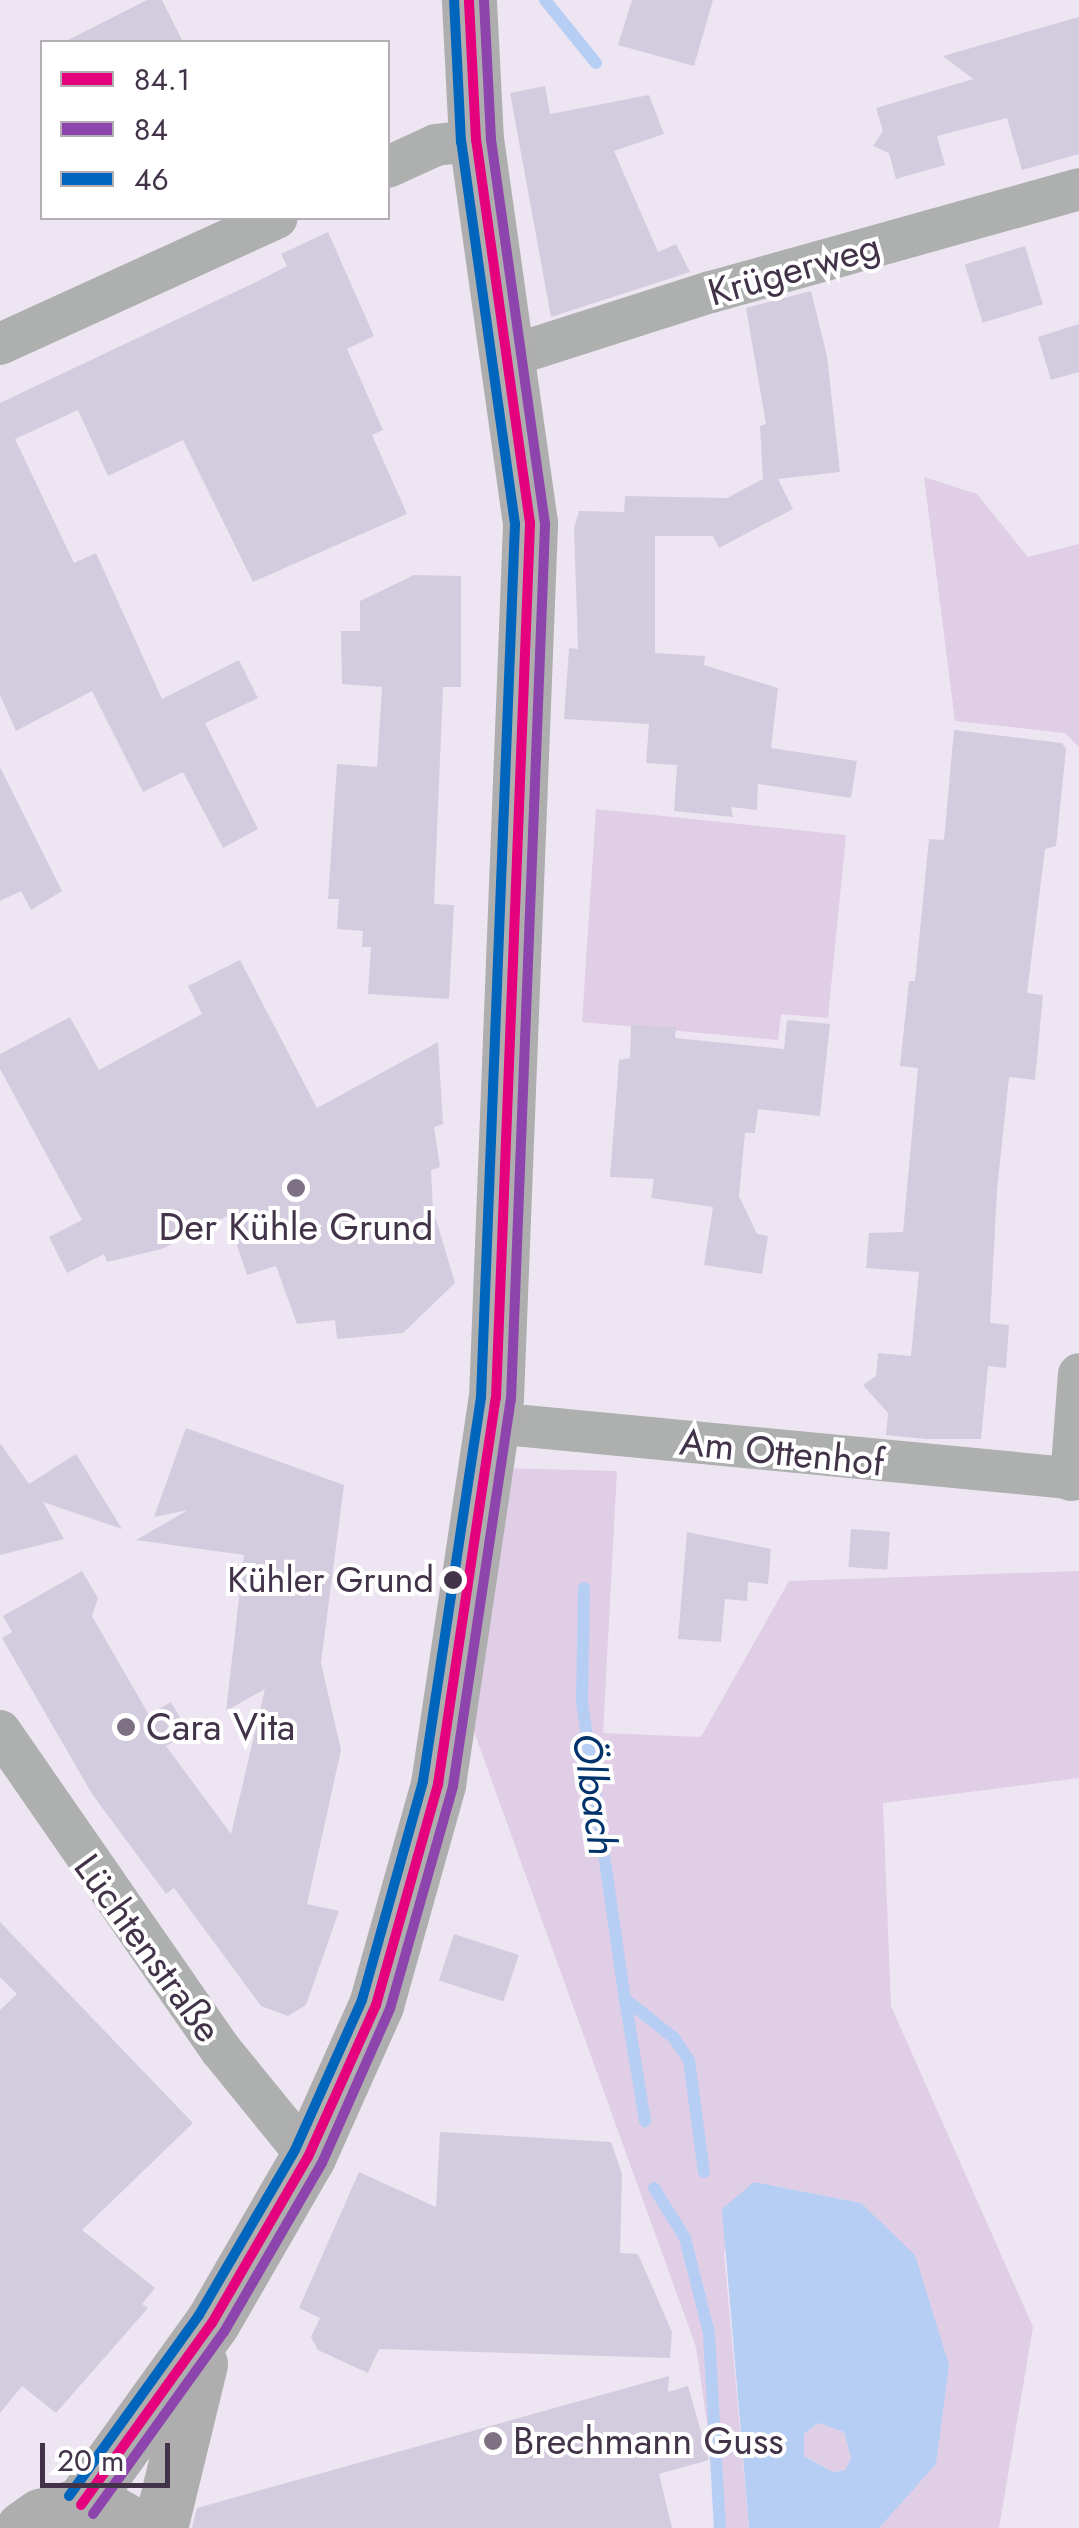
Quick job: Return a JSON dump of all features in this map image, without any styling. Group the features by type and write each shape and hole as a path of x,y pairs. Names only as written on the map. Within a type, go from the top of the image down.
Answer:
{"main road":[{"path":"81,2505 212,2323 308,2157 376,2005 438,1784 494,1423 514,1054 530,523 510,356 476,140 469,0"},
{"path":"160,2528 212,2323"},
{"path":"24,2528 50,2512 81,2505 103,2508 138,2528"}],"street":[{"path":"390,166 436,145 476,140"},
{"name":"Krügerweg","path":"510,356 711,292 1079,189"},
{"path":"0,344 273,220"},
{"name":"Am Ottenhof","path":"494,1423 1075,1480 1079,1374"},
{"name":"Lüchtenstraße","path":"0,1731 221,2050 308,2157"}],"shaded area":[{"path":"924,477 977,494 1028,557 1079,544 1079,747 1065,733 955,721"},
{"path":"596,809 846,835 828,1018 781,1014 778,1040 582,1022"},
{"path":"496,1468 617,1471 603,1733 701,1737 789,1581 1079,1571 1079,1778 883,1803 891,2006 1033,2327 999,2528 879,2528 935,2464 861,2203 754,2182 724,2253 749,2528 722,2528 696,2347 473,1729"},
{"path":"818,2423 844,2432 851,2458 845,2470 833,2472 804,2456 804,2434"}],"water":[{"path":"754,2182 861,2203 915,2255 949,2365 936,2464 879,2528 749,2528 722,2209","holes":["818,2423 844,2432 851,2458 845,2470 833,2472 804,2456 804,2434"]}],"building":[{"path":"147,0 162,0 182,40 68,40"},
{"path":"632,0 713,0 694,66 618,45"},
{"path":"1079,17 1079,154 1022,170 1007,118 937,136 945,165 896,179 889,153 873,146 883,131 876,108 973,79 943,56"},
{"path":"545,86 550,114 649,95 664,134 614,151 658,252 676,244 690,272 551,317 510,93"},
{"path":"328,232 374,336 347,349 383,430 372,435 407,514 253,582 183,440 108,476 78,410 15,439 74,563 96,553 162,699 239,660 258,698 205,723 258,829 223,848 183,772 143,792 92,691 16,731 0,695 0,403 287,266 281,254"},
{"path":"1025,246 1043,304 983,323 965,264"},
{"path":"811,291 827,356 840,472 778,479 793,509 719,548 713,536 655,536 655,653 705,656 704,665 778,688 771,748 857,761 851,798 758,784 757,810 731,807 733,817 674,811 677,765 646,763 649,724 564,719 569,648 578,649 574,528 579,511 624,512 625,496 727,498 763,479 760,426 766,424 746,308"},
{"path":"1079,324 1079,372 1051,380 1038,337"},
{"path":"414,575 461,576 461,687 443,687 434,904 454,905 449,999 368,994 371,947 362,947 363,931 337,929 339,899 328,899 337,764 377,767 382,687 342,684 341,631 360,631 360,601"},
{"path":"954,730 1062,743 1066,749 1056,846 1045,849 1027,993 1043,995 1035,1080 1009,1077 997,1190 990,1323 1009,1325 1006,1368 988,1366 981,1439 926,1439 886,1435 888,1413 863,1385 876,1376 878,1353 911,1356 919,1272 866,1268 869,1233 903,1232 918,1068 900,1066 909,981 915,981 929,839 944,840"},
{"path":"0,767 62,891 31,910 21,891 0,901"},
{"path":"240,960 317,1108 438,1042 443,1124 434,1127 440,1167 431,1170 433,1209 455,1283 403,1333 337,1339 335,1320 297,1324 276,1266 247,1275 227,1216 162,1249 107,1262 104,1254 67,1273 49,1237 82,1220 0,1069 0,1054 70,1017 99,1070 202,1014 188,986"},
{"path":"787,1020 830,1024 820,1116 758,1109 755,1133 745,1133 739,1196 757,1234 768,1236 762,1274 704,1265 713,1207 651,1198 654,1179 610,1177 619,1060 630,1058 631,1025 676,1027 675,1038 784,1049"},
{"path":"186,1428 344,1485 321,1663 341,1750 307,1904 339,1911 306,2005 288,2016 261,2006 174,1888 166,1894 92,1794 2,1638 12,1632 3,1616 82,1571 98,1598 92,1616 149,1715 171,1702 189,1733 166,1746 231,1834 265,1689 226,1711 244,1555 136,1540 188,1510 154,1517"},
{"path":"0,1443 29,1484 76,1454 122,1529 43,1502 64,1539 0,1555"},
{"path":"851,1529 890,1532 887,1570 848,1567"},
{"path":"687,1532 771,1549 768,1584 748,1582 747,1601 725,1599 721,1642 678,1639"},
{"path":"0,1922 193,2123 82,2230 155,2288 142,2304 148,2308 56,2413 22,2386 0,2413 0,2010 17,1994 0,1977"},
{"path":"454,1934 519,1955 504,2002 439,1981"},
{"path":"440,2132 611,2142 622,2174 620,2253 638,2254 672,2332 670,2358 379,2349 368,2373 318,2350 311,2337 320,2318 299,2308 359,2172 436,2207"},
{"name":"Brechmann Guss","path":"669,2376 668,2392 688,2386 709,2460 659,2474 672,2528 192,2528 197,2508"}],"waterway":[{"name":"Ölbach","path":"545,0 596,63"},
{"name":"Ölbach","path":"584,1588 582,1702 625,1999 674,2038 689,2060 704,2172"},
{"name":"Ölbach","path":"625,1999 645,2121"},
{"name":"Ölbach","path":"654,2188 685,2238 709,2333 720,2528"}],"transit line":[{"name":"84.1","path":"81,2505 212,2323 308,2157 376,2005 438,1784 496,1398 530,523 476,140 469,0"},
{"name":"84","path":"93,2514 224,2332 322,2163 390,2009 453,1786 511,1399 545,524 491,139 484,0"},
{"name":"46","path":"69,2496 199,2315 295,2150 362,2000 423,1781 481,1397 515,524 461,142 454,1"}],"place":[{"name":"Der Kühle Grund","path":"296,1188"},
{"name":"Kühler Grund","path":"453,1580"},
{"name":"Cara Vita","path":"126,1727"},
{"name":"Brechmann Guss","path":"493,2441"}]}
